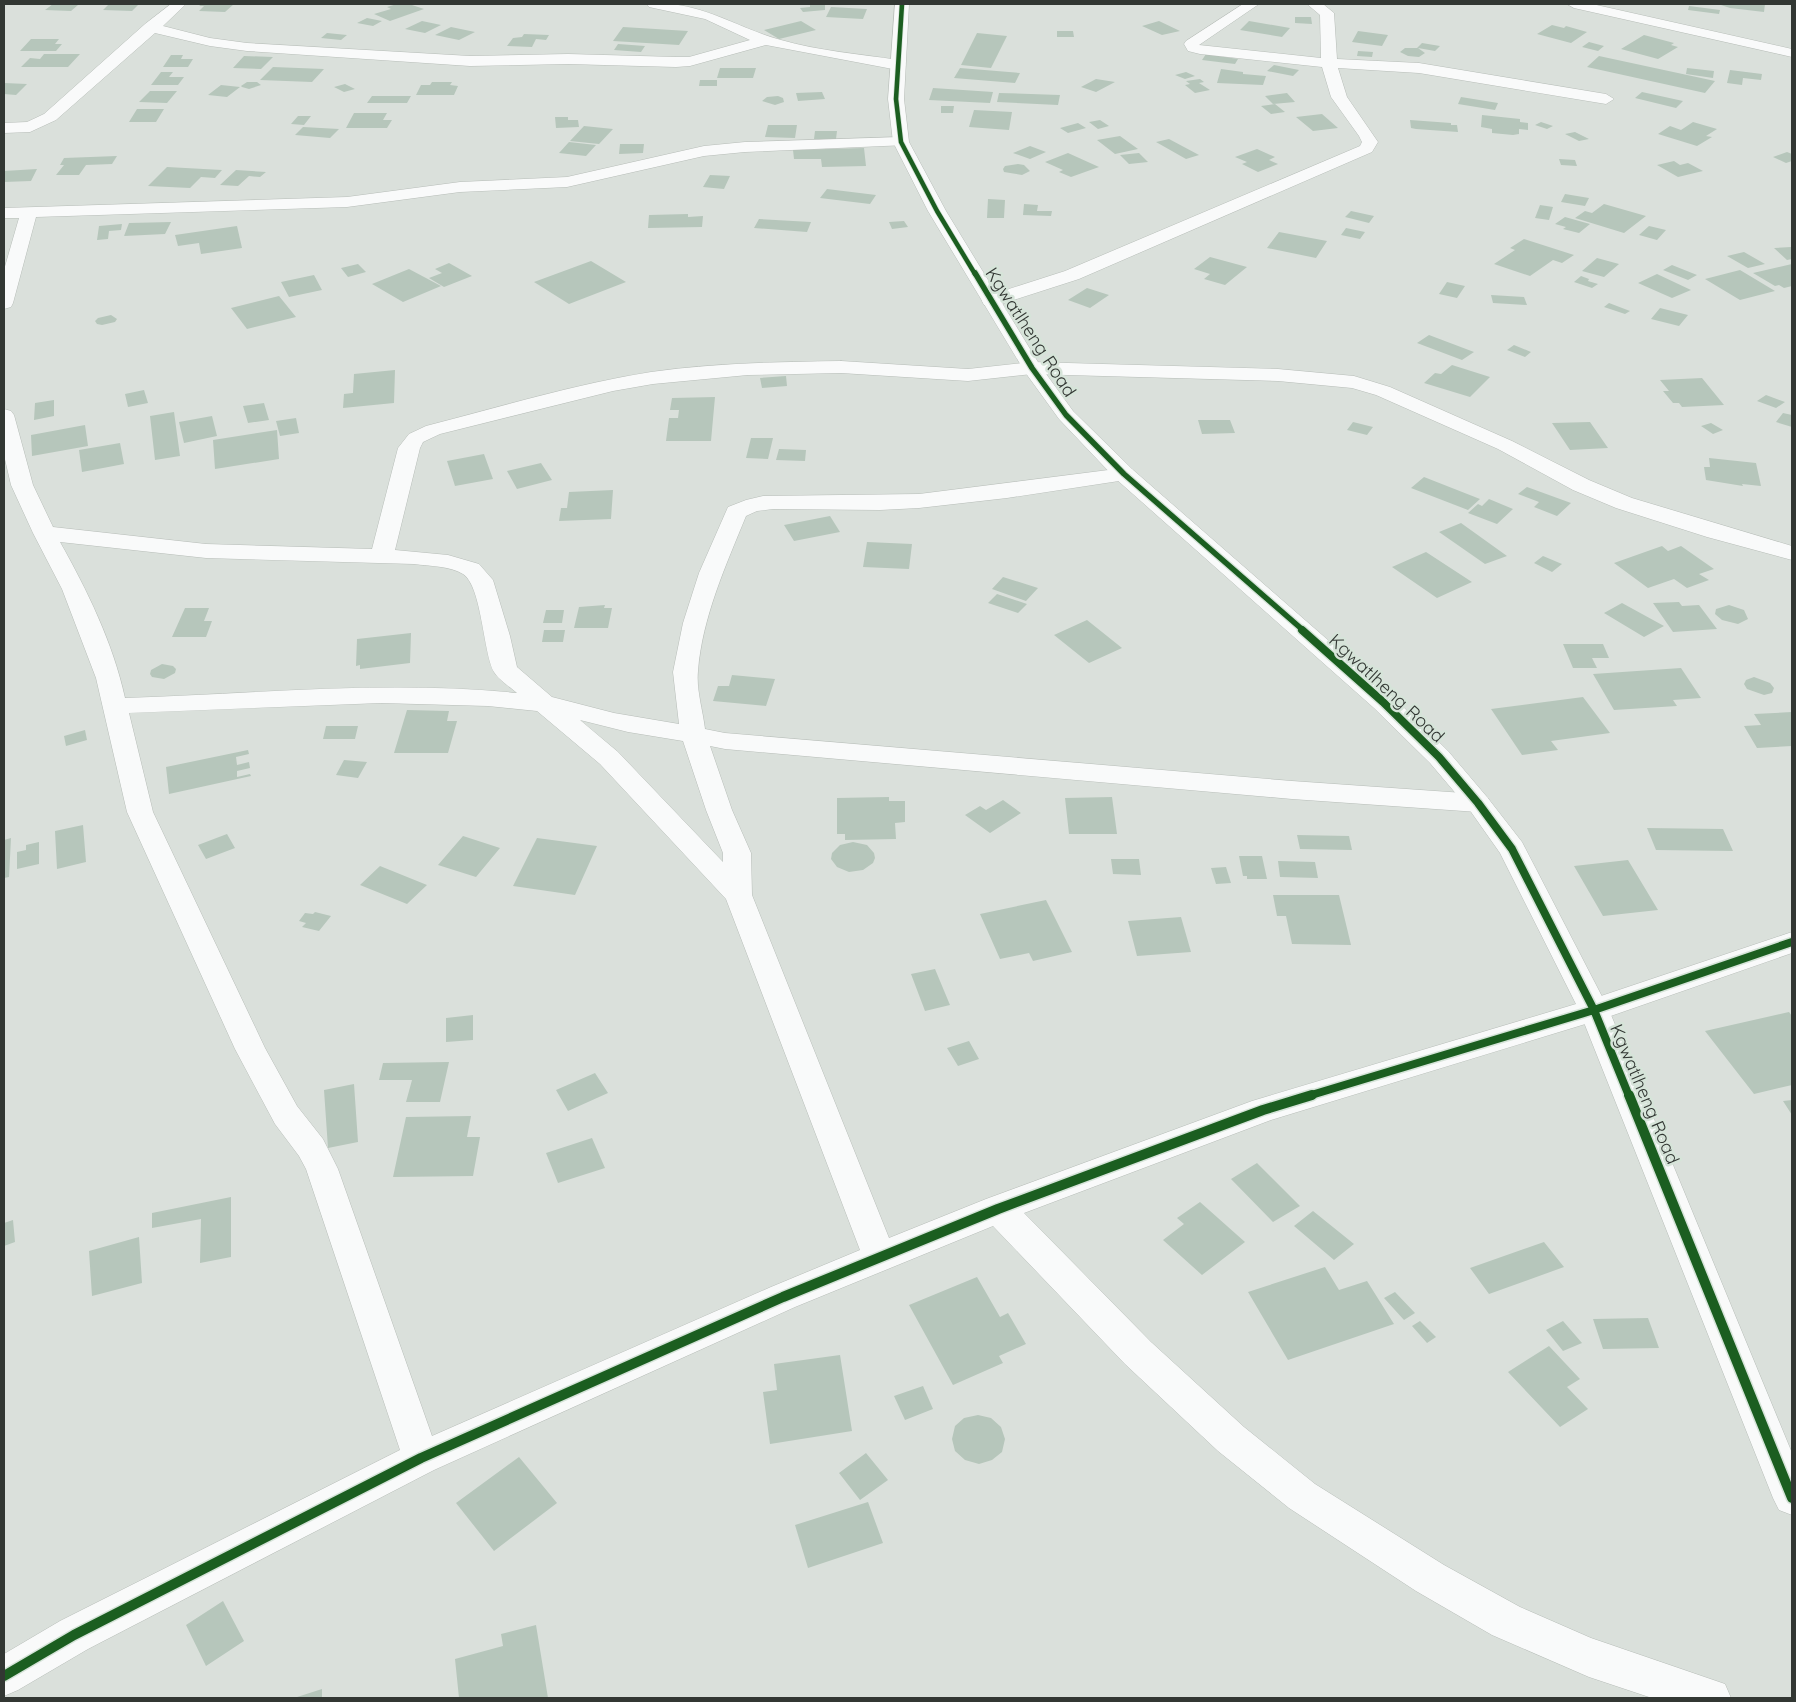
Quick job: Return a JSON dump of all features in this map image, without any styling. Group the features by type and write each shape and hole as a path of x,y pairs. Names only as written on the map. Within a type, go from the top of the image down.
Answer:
{"street":[{"path":"4,128 30,127 50,117 150,27 179,4"},
{"path":"654,4 691,8 764,41 814,52 898,65"},
{"name":"Kgwatlheng Road","path":"902,4 896,99 901,142 938,212 1032,368 1066,415 1124,474 1383,702 1439,757 1478,803 1512,850 1594,1010 1790,1488"},
{"path":"1252,4 1204,34 1191,44 1193,48 1331,63 1419,68 1606,99"},
{"path":"991,301 1072,275 1366,149 1370,142 1367,134 1347,111 1332,81 1326,13 1314,4"},
{"path":"1574,4 1792,53"},
{"path":"150,27 210,42 246,47 470,61 568,59 683,62 764,41"},
{"path":"4,213 347,202 460,187 566,182 670,157 704,151 745,147 901,142"},
{"path":"4,303 29,212"},
{"path":"382,555 409,448 416,438 433,430 613,385 693,373 840,367 968,375 1032,368 1278,375 1354,382 1383,391 1505,445 1581,486 1624,503 1715,532 1792,553"},
{"path":"4,416 22,485 44,533 74,589 108,678 140,812 250,1049 286,1115 312,1148 322,1169 421,1458"},
{"path":"880,1257 738,895 737,853 719,810 692,733 685,672 695,622 711,573 736,512 744,506 776,503 908,501 1002,492 1124,474"},
{"path":"44,533 206,551 382,555 448,562 471,569 482,580 505,670 609,758 738,895"},
{"path":"114,706 405,695 542,703 614,721 692,733 725,741 1292,790 1478,803"},
{"path":"4,1676 74,1635 421,1458 774,1301 880,1257 998,1209 1263,1110 1594,1010 1792,942"},
{"path":"998,1209 1145,1360 1231,1439 1302,1496 1430,1578 1506,1621 1589,1657 1712,1698"}],"building":[{"path":"53,4 84,4 78,5 71,11 45,10"},
{"path":"109,4 139,4 132,11 103,10"},
{"path":"202,4 234,4 225,12 199,11 204,6 199,6"},
{"path":"397,4 409,4 424,9 390,21 374,14 391,9 387,7"},
{"path":"810,4 825,4 825,10 803,12 800,8 810,7"},
{"path":"1718,4 1765,4 1764,12 1730,8"},
{"path":"1689,6 1720,10 1719,14 1688,10"},
{"path":"831,7 867,9 863,19 826,17"},
{"path":"1295,17 1311,17 1312,24 1295,23"},
{"path":"367,18 382,21 373,26 357,23"},
{"path":"422,21 441,25 425,33 405,29"},
{"path":"801,21 816,30 779,39 764,30"},
{"path":"1159,21 1180,31 1162,35 1142,26"},
{"path":"1249,21 1290,28 1282,37 1240,30"},
{"path":"1552,25 1564,28 1566,26 1587,32 1571,43 1537,34"},
{"path":"451,27 475,32 459,40 435,35"},
{"path":"623,27 688,31 679,45 613,41"},
{"path":"1057,31 1073,31 1074,37 1057,37"},
{"path":"1358,31 1388,35 1382,46 1352,42"},
{"path":"327,33 347,35 341,40 321,38"},
{"path":"977,33 1007,36 991,68 961,65"},
{"path":"524,34 549,35 546,40 536,39 532,47 507,46 513,38 522,37"},
{"path":"1644,35 1674,43 1671,45 1678,47 1658,59 1621,49"},
{"path":"31,39 59,39 55,44 62,44 56,51 20,51"},
{"path":"1589,42 1604,46 1598,51 1582,47"},
{"path":"1422,43 1440,46 1435,51 1418,48 1425,53 1419,57 1408,56 1400,52 1405,48 1417,48"},
{"path":"618,44 645,46 641,52 614,50"},
{"path":"1358,51 1373,52 1372,57 1357,56"},
{"path":"44,54 80,54 68,67 21,67 30,58 40,59"},
{"path":"1206,54 1238,59 1235,64 1202,60"},
{"path":"171,55 183,55 181,59 193,59 188,67 163,67"},
{"path":"244,56 273,57 261,69 233,68"},
{"path":"1599,56 1715,81 1705,93 1587,67"},
{"path":"1274,65 1299,70 1293,76 1267,71"},
{"path":"273,67 324,69 312,82 260,80"},
{"path":"720,68 756,68 753,78 717,78"},
{"path":"960,68 1020,73 1015,83 954,78"},
{"path":"1687,68 1714,71 1713,78 1686,74"},
{"path":"1221,69 1243,72 1243,74 1266,76 1263,85 1217,83"},
{"path":"1730,70 1762,74 1761,80 1743,78 1742,85 1727,83"},
{"path":"161,72 173,72 169,77 184,77 178,85 151,85"},
{"path":"1186,72 1195,76 1185,79 1175,75"},
{"path":"1096,79 1115,82 1096,92 1081,87"},
{"path":"1200,79 1204,82 1199,83 1210,90 1195,93 1185,85 1190,84 1186,81"},
{"path":"700,80 717,80 717,86 699,86"},
{"path":"247,82 257,82 261,85 249,89 241,86"},
{"path":"432,82 452,82 450,85 458,86 454,95 416,95 421,85 430,85"},
{"path":"4,83 27,84 16,95 4,94"},
{"path":"345,84 355,89 344,92 334,87"},
{"path":"221,85 240,87 227,97 208,95"},
{"path":"933,88 993,92 990,103 929,100"},
{"path":"150,91 177,91 167,103 139,102"},
{"path":"822,92 825,99 798,101 796,93"},
{"path":"1642,92 1683,101 1676,108 1635,98"},
{"path":"999,93 1060,95 1058,105 997,102"},
{"path":"1287,93 1295,102 1273,104 1265,96"},
{"path":"372,96 411,96 407,103 367,103"},
{"path":"778,96 783,98 784,102 775,105 762,101 767,97"},
{"path":"1461,97 1498,103 1495,110 1458,104"},
{"path":"1275,104 1285,112 1271,114 1261,106"},
{"path":"941,106 954,106 953,113 941,113"},
{"path":"137,109 164,109 156,122 129,122"},
{"path":"974,110 1012,112 1009,130 969,127"},
{"path":"354,113 387,113 383,120 392,120 387,128 346,128"},
{"path":"1322,114 1338,128 1313,131 1296,117"},
{"path":"1482,115 1520,119 1520,122 1528,123 1528,130 1519,129 1519,134 1513,135 1492,133 1492,129 1481,127"},
{"path":"298,116 311,116 304,125 291,124"},
{"path":"555,117 568,117 568,120 578,120 579,127 556,128"},
{"path":"1100,120 1109,126 1098,129 1089,122"},
{"path":"1410,120 1451,123 1451,125 1457,125 1458,132 1411,128"},
{"path":"1541,122 1553,126 1547,129 1535,125"},
{"path":"1693,122 1717,129 1706,136 1712,137 1697,146 1658,134 1670,126 1681,130"},
{"path":"1078,123 1086,128 1068,133 1060,128"},
{"path":"768,125 797,125 795,138 765,137"},
{"path":"584,126 613,129 599,144 570,141"},
{"path":"303,127 339,129 330,138 295,135"},
{"path":"815,131 837,131 836,139 814,139"},
{"path":"1575,132 1589,139 1579,141 1565,134"},
{"path":"1120,136 1138,149 1115,154 1097,140"},
{"path":"1169,139 1199,155 1186,159 1156,142"},
{"path":"569,142 596,145 586,156 559,153"},
{"path":"620,144 644,144 643,153 619,154"},
{"path":"1030,146 1046,152 1030,159 1013,153"},
{"path":"864,148 866,166 822,167 821,159 794,159 793,150"},
{"path":"1257,149 1275,157 1269,160 1278,164 1258,172 1242,164 1247,162 1235,157"},
{"path":"1787,152 1792,154 1792,161 1786,163 1773,157"},
{"path":"1068,153 1099,167 1071,177 1059,172 1063,170 1045,162"},
{"path":"1139,153 1148,162 1129,164 1120,155"},
{"path":"117,156 112,164 86,165 79,175 56,175 64,165 60,165 64,158"},
{"path":"1559,159 1575,160 1577,166 1561,165"},
{"path":"1674,161 1680,165 1688,163 1703,171 1678,177 1657,165"},
{"path":"1024,165 1030,171 1022,175 1004,172 1005,166"},
{"path":"167,167 222,170 215,178 201,177 190,188 148,186"},
{"path":"37,169 31,181 4,182 4,171"},
{"path":"236,170 266,172 260,177 249,176 238,186 220,185"},
{"path":"710,175 730,176 724,189 703,187"},
{"path":"827,189 876,195 870,204 820,198"},
{"path":"1565,194 1589,198 1585,206 1561,202"},
{"path":"988,199 1005,200 1004,218 987,218"},
{"path":"1024,204 1038,205 1037,211 1052,211 1051,216 1023,215"},
{"path":"1604,204 1646,216 1624,233 1575,218 1585,211 1592,213"},
{"path":"1540,205 1553,207 1549,220 1535,218"},
{"path":"1351,211 1374,216 1369,223 1345,217"},
{"path":"688,214 688,217 703,216 702,227 648,228 649,215"},
{"path":"1565,217 1590,224 1579,233 1563,229 1566,227 1555,224"},
{"path":"759,219 811,222 807,232 754,228"},
{"path":"904,221 908,227 892,229 889,222"},
{"path":"171,222 165,234 124,236 129,223"},
{"path":"122,224 121,230 109,231 108,239 97,240 99,226"},
{"path":"237,226 242,248 201,254 199,243 178,246 175,235"},
{"path":"1649,226 1666,230 1657,240 1639,235"},
{"path":"1346,228 1365,232 1360,239 1341,235"},
{"path":"1279,232 1327,241 1316,258 1267,248"},
{"path":"1524,239 1574,255 1562,263 1553,260 1530,276 1494,264 1515,250 1510,248"},
{"path":"1791,247 1792,259 1787,260 1774,248"},
{"path":"1744,252 1765,264 1748,268 1727,256"},
{"path":"1210,257 1247,267 1225,285 1204,279 1210,274 1194,269"},
{"path":"1597,258 1619,264 1604,277 1582,271"},
{"path":"591,261 626,282 569,304 534,282"},
{"path":"449,263 472,276 444,287 429,278 442,273 435,269"},
{"path":"358,264 366,272 348,277 341,268"},
{"path":"1792,264 1792,286 1784,288 1779,285 1775,286 1753,273"},
{"path":"1672,265 1697,275 1688,280 1663,270"},
{"path":"409,269 441,286 403,302 372,284"},
{"path":"1740,270 1775,291 1740,300 1705,279"},
{"path":"1657,274 1691,290 1672,298 1638,283"},
{"path":"314,275 322,290 289,297 281,282"},
{"path":"1581,276 1589,279 1588,281 1598,284 1592,288 1574,282"},
{"path":"1447,282 1465,286 1457,298 1439,294"},
{"path":"1087,288 1109,295 1090,308 1068,300"},
{"path":"1491,295 1524,297 1527,305 1493,303"},
{"path":"279,296 296,317 247,329 231,308"},
{"path":"1609,303 1630,311 1625,314 1604,307"},
{"path":"1660,308 1688,315 1679,326 1651,319"},
{"path":"111,315 117,319 115,322 102,325 97,324 95,321 98,318"},
{"path":"1429,335 1474,352 1462,360 1417,343"},
{"path":"1514,345 1531,352 1525,357 1507,350"},
{"path":"1452,365 1490,377 1470,397 1424,383 1435,373 1441,374"},
{"path":"395,370 394,403 343,408 344,394 353,393 354,374"},
{"path":"786,376 787,386 762,388 760,378"},
{"path":"1702,378 1724,405 1682,407 1679,403 1673,403 1663,391 1669,391 1660,380"},
{"path":"144,390 148,403 128,407 125,394"},
{"path":"1766,395 1785,402 1776,408 1757,401"},
{"path":"715,397 711,441 666,441 669,418 678,418 679,410 670,410 672,398"},
{"path":"54,400 54,416 34,420 35,403"},
{"path":"264,403 269,420 248,423 243,406"},
{"path":"174,412 180,456 155,460 150,416"},
{"path":"1783,413 1792,415 1792,427 1776,422"},
{"path":"212,416 217,436 184,443 179,422"},
{"path":"296,418 299,433 280,436 276,421"},
{"path":"1198,420 1230,420 1235,433 1202,434"},
{"path":"1353,422 1373,427 1367,435 1347,430"},
{"path":"1590,422 1608,448 1570,450 1552,423"},
{"path":"1711,423 1723,430 1713,434 1701,426"},
{"path":"85,425 88,446 32,456 31,435"},
{"path":"277,430 279,459 215,469 213,440"},
{"path":"751,438 773,438 768,459 746,458"},
{"path":"120,443 124,464 82,472 79,450"},
{"path":"779,449 806,450 805,461 776,460"},
{"path":"484,454 493,479 455,486 447,461"},
{"path":"1709,458 1756,463 1761,486 1742,484 1743,486 1706,480 1704,467 1710,467"},
{"path":"541,463 552,480 517,489 507,471"},
{"path":"1424,477 1480,499 1468,510 1411,488"},
{"path":"1527,487 1571,503 1557,516 1534,507 1539,502 1518,494"},
{"path":"613,490 611,519 559,521 561,508 567,508 569,492"},
{"path":"1489,499 1513,509 1497,524 1468,513 1478,504 1482,506"},
{"path":"830,516 840,532 794,541 784,525"},
{"path":"1461,523 1507,556 1485,564 1439,532"},
{"path":"867,542 912,544 909,569 863,567"},
{"path":"1662,546 1668,551 1681,546 1714,569 1699,574 1709,580 1687,588 1674,579 1648,588 1614,563"},
{"path":"1426,552 1472,582 1437,598 1392,567"},
{"path":"1543,556 1562,564 1552,572 1534,563"},
{"path":"1003,577 1038,588 1026,601 992,589"},
{"path":"997,594 1027,604 1018,613 988,603"},
{"path":"1679,602 1682,606 1699,605 1717,629 1673,632 1653,603"},
{"path":"1622,603 1664,626 1644,637 1604,613"},
{"path":"605,605 604,608 612,608 608,628 574,628 579,607"},
{"path":"1729,605 1744,610 1748,619 1738,624 1722,620 1715,614 1716,609"},
{"path":"185,608 209,608 204,621 212,621 206,637 172,637"},
{"path":"546,610 564,610 562,623 543,623"},
{"path":"1087,620 1122,648 1089,663 1054,635"},
{"path":"544,630 565,630 563,642 542,642"},
{"path":"411,633 410,663 360,669 360,665 356,666 357,639"},
{"path":"1563,644 1603,644 1609,658 1592,658 1597,668 1573,668"},
{"path":"162,664 173,666 176,669 175,673 164,679 152,677 150,674 151,670"},
{"path":"1681,668 1701,698 1673,700 1677,706 1614,710 1593,674"},
{"path":"732,675 775,679 766,706 713,701 718,686 729,686"},
{"path":"1754,677 1770,683 1774,688 1772,693 1764,695 1747,689 1744,684 1746,680"},
{"path":"1583,697 1610,733 1551,741 1558,750 1522,755 1491,709"},
{"path":"407,710 449,711 447,721 457,721 448,753 394,753"},
{"path":"1792,712 1792,746 1757,748 1744,726 1761,725 1754,714"},
{"path":"326,726 358,726 355,739 323,739"},
{"path":"85,730 87,740 66,746 64,736"},
{"path":"248,750 249,754 236,757 237,765 249,762 250,768 237,771 237,777 250,774 251,776 169,794 166,767"},
{"path":"344,760 367,762 358,778 336,775"},
{"path":"889,797 889,801 905,801 905,822 895,823 896,839 845,840 845,834 837,834 837,798"},
{"path":"1112,797 1117,834 1069,834 1065,798"},
{"path":"1003,800 1021,813 990,833 965,815 980,806 986,810"},
{"path":"83,825 86,862 57,869 55,831"},
{"path":"1647,828 1723,829 1733,851 1656,850"},
{"path":"227,834 235,848 206,859 198,845"},
{"path":"1297,835 1349,836 1352,850 1300,849"},
{"path":"463,836 500,848 476,877 438,865"},
{"path":"11,838 9,877 4,878 4,840"},
{"path":"537,838 597,846 575,895 513,886"},
{"path":"39,842 39,864 17,869 17,852 26,850 26,845"},
{"path":"853,842 867,845 874,853 875,858 873,863 863,870 849,872 837,867 831,859 832,853 840,845"},
{"path":"1239,856 1262,856 1267,879 1247,879 1247,876 1243,876"},
{"path":"1111,859 1139,859 1141,875 1113,874"},
{"path":"1628,860 1658,910 1603,916 1574,866"},
{"path":"1278,861 1315,862 1318,878 1280,877"},
{"path":"380,866 427,885 407,904 360,885"},
{"path":"1226,867 1231,883 1216,884 1211,868"},
{"path":"1273,895 1339,895 1351,945 1292,944 1286,916 1277,916"},
{"path":"1046,900 1072,952 1033,961 1029,953 1000,959 980,914"},
{"path":"315,912 331,916 319,931 302,927 306,923 299,921 305,913 313,914"},
{"path":"1181,917 1191,952 1137,956 1128,921"},
{"path":"935,969 950,1005 925,1011 911,974"},
{"path":"1789,1012 1792,1016 1792,1085 1754,1094 1705,1031"},
{"path":"473,1015 473,1040 446,1042 446,1018"},
{"path":"969,1041 979,1059 958,1066 947,1048"},
{"path":"449,1062 440,1102 406,1102 412,1080 379,1080 383,1063"},
{"path":"595,1073 608,1093 568,1111 556,1090"},
{"path":"354,1084 358,1142 328,1148 324,1090"},
{"path":"1792,1100 1792,1115 1783,1101"},
{"path":"471,1116 467,1137 480,1137 473,1176 393,1177 406,1117"},
{"path":"592,1138 605,1168 558,1183 546,1153"},
{"path":"1257,1163 1300,1206 1273,1222 1231,1179"},
{"path":"231,1197 231,1257 200,1263 201,1219 152,1228 152,1213"},
{"path":"1200,1202 1245,1242 1202,1275 1163,1240 1184,1224 1177,1218"},
{"path":"1313,1211 1354,1244 1334,1260 1294,1226"},
{"path":"13,1220 15,1242 4,1246 4,1223"},
{"path":"139,1237 142,1283 92,1296 89,1251"},
{"path":"1544,1242 1564,1267 1489,1294 1470,1268"},
{"path":"1325,1267 1339,1290 1367,1281 1394,1324 1288,1360 1248,1292"},
{"path":"977,1277 1000,1317 1008,1313 1026,1344 999,1356 1003,1363 953,1385 909,1305"},
{"path":"1395,1292 1415,1313 1404,1320 1384,1298"},
{"path":"1648,1318 1659,1348 1603,1349 1593,1319"},
{"path":"1420,1321 1436,1337 1427,1343 1412,1326"},
{"path":"1563,1321 1582,1343 1563,1351 1546,1330"},
{"path":"1549,1346 1580,1379 1567,1387 1588,1409 1560,1427 1508,1372"},
{"path":"840,1355 852,1431 770,1444 763,1392 777,1390 774,1364"},
{"path":"923,1386 933,1409 905,1420 894,1396"},
{"path":"978,1415 991,1418 1001,1427 1005,1439 1002,1452 992,1460 979,1464 965,1460 955,1451 952,1439 955,1426 964,1418"},
{"path":"866,1453 888,1480 860,1500 839,1473"},
{"path":"519,1457 557,1503 494,1551 456,1503"},
{"path":"868,1502 883,1543 808,1568 795,1525"},
{"path":"223,1601 244,1641 206,1666 186,1625"},
{"path":"536,1625 548,1698 459,1698 455,1659 503,1646 501,1634"},
{"path":"322,1689 322,1698 294,1698"}],"cycle path":[{"path":"902,4 896,99 901,142 937,211 1032,368 1066,415 1124,474 1383,702 1439,757 1478,803 1512,849 1594,1010 1792,1498"},
{"path":"4,1676 74,1635 421,1458 783,1297 880,1257 998,1209 1263,1110 1594,1010 1792,942"}]}
